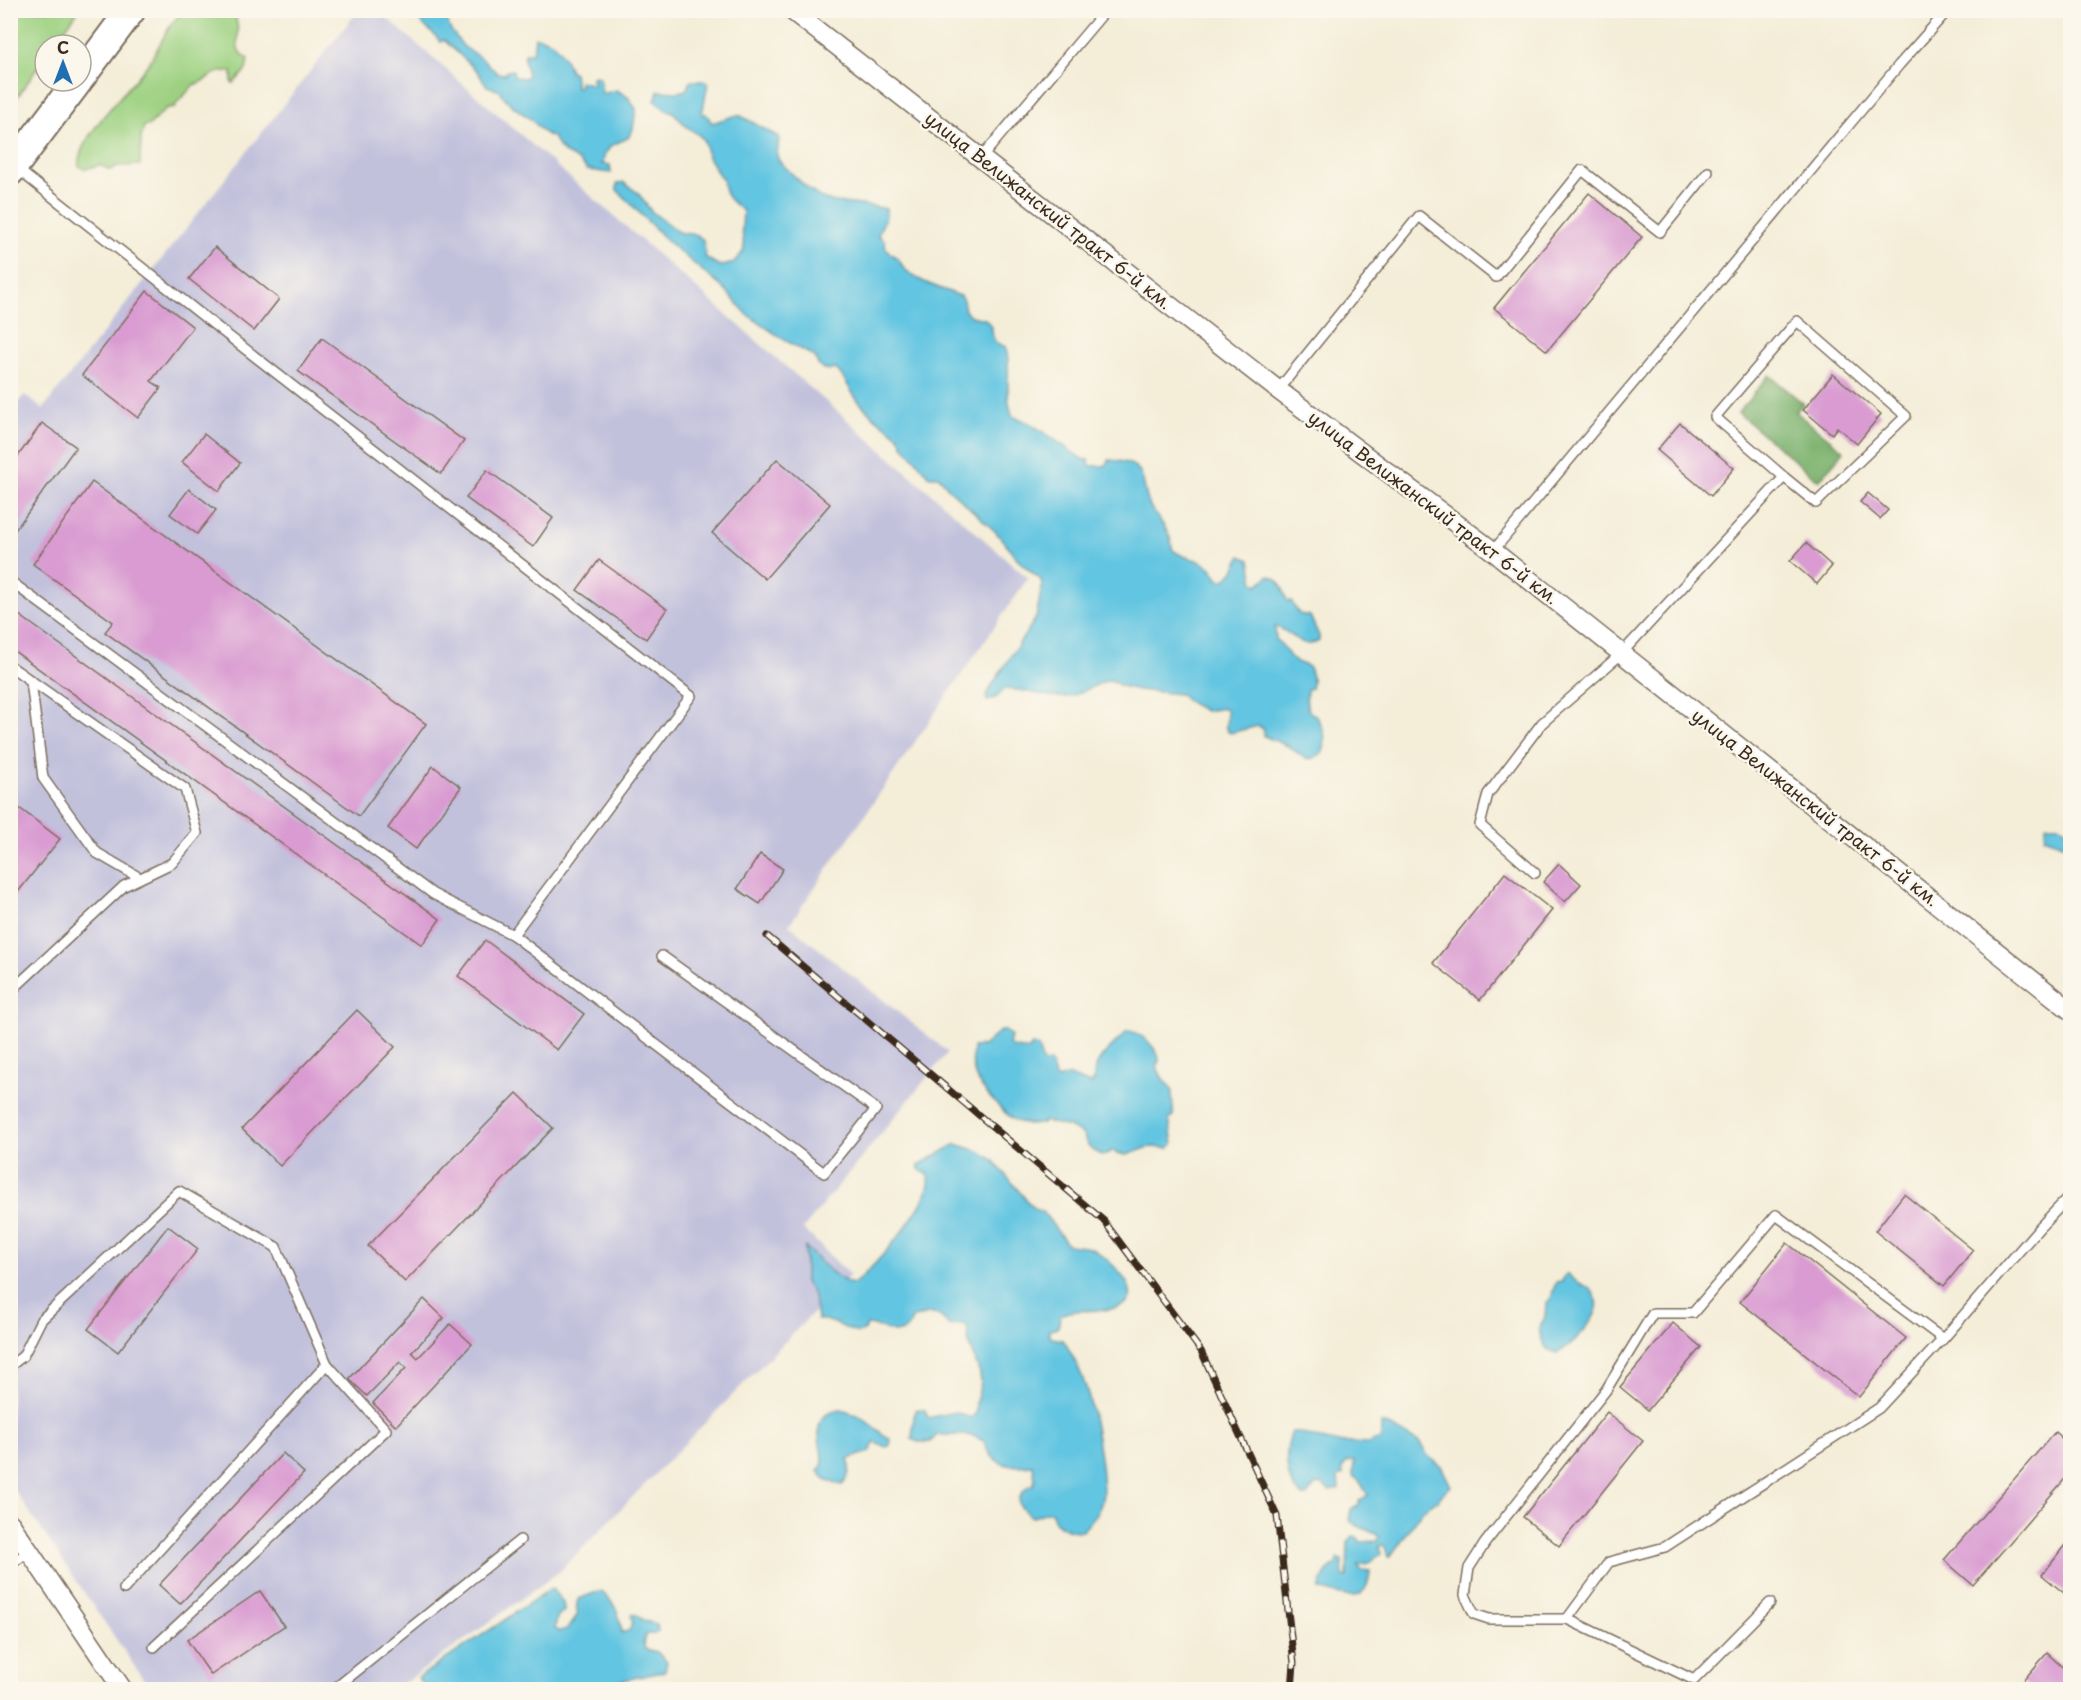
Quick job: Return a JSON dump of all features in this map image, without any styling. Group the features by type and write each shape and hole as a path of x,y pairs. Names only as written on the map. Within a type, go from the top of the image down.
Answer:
{"main road":[{"path":"93,61 130,10"},
{"path":"12,168 69,93"}],"street":[{"name":"улица Велижанский тракт 6-й км.","path":"791,10 1278,390 1493,551 2070,1010"},
{"path":"10,1523 123,1689"}],"lane":[{"path":"981,158 1106,10"},
{"path":"1493,551 1899,65 1948,10"},
{"path":"12,168 691,696 513,935"},
{"path":"1278,390 1419,216 1496,277 1582,170 1660,232 1708,172"},
{"path":"1797,321 1906,416 1816,502 1784,477 1715,417 1797,321"},
{"path":"1535,873 1480,825 1488,794 1542,723 1621,654 1784,477"},
{"path":"10,581 433,894 513,935 824,1173 876,1109 662,956"},
{"path":"10,666 185,789 197,833 172,863 124,886 10,992"},
{"path":"31,681 43,778 97,853 140,878"},
{"path":"10,1366 23,1356 41,1320 179,1191 276,1247 327,1364 386,1430 154,1647"},
{"path":"1567,1619 1609,1562 1665,1547 1879,1408 2070,1196"},
{"path":"1770,1603 1694,1680 1567,1619 1489,1619 1474,1614 1465,1594 1469,1568 1485,1543 1606,1390 1653,1313 1694,1313 1776,1215 1943,1339"},
{"path":"124,1589 327,1364"},
{"path":"333,1689 520,1540"},
{"path":"10,1565 29,1551"}],"shaded area":[{"path":"358,11 379,11 1028,578 789,925 948,1052 803,1229 850,1275 559,1572 396,1689 150,1689 11,1485 11,414 24,395 43,409"}],"green space":[{"path":"11,10 78,11 62,33 33,33 33,74 11,106"},
{"path":"185,10 234,11 239,50 248,59 246,70 234,83 232,83 232,71 225,71 193,85 175,107 167,108 148,126 144,126 140,165 118,166 110,170 100,165 85,169 79,166 85,143 104,116 145,68 171,25"},
{"path":"1769,375 1803,403 1796,412 1844,451 1819,481 1738,413"}],"water":[{"path":"426,11 442,20 445,13 450,29 463,46 485,61 497,73 505,74 513,70 514,77 525,78 528,75 524,60 525,53 533,53 535,37 542,38 548,40 562,53 570,71 574,73 576,87 580,86 580,81 593,85 592,77 597,76 600,78 602,94 617,90 628,97 636,109 633,129 628,138 612,145 603,156 605,158 602,164 610,165 611,173 588,170 579,161 566,154 553,137 546,134 512,106 500,91 487,86 477,71 444,40 440,42 419,21 418,12"},
{"path":"691,81 708,83 702,114 706,114 712,123 741,116 777,136 779,138 777,155 779,161 805,187 817,195 828,201 886,209 886,216 878,235 885,241 887,250 913,275 960,296 965,311 971,316 985,319 992,327 995,340 1006,347 1008,391 1013,417 1028,423 1082,459 1088,460 1090,466 1104,466 1109,460 1113,460 1137,468 1143,480 1149,504 1167,532 1172,549 1183,556 1202,562 1214,571 1218,579 1223,581 1233,572 1241,556 1250,560 1254,582 1258,585 1268,576 1276,578 1287,601 1291,601 1299,614 1310,616 1319,636 1319,641 1307,644 1275,627 1276,640 1294,661 1308,666 1310,671 1312,683 1311,688 1307,689 1307,704 1310,712 1315,715 1323,728 1325,743 1323,752 1314,758 1306,759 1288,746 1264,736 1263,729 1258,726 1230,733 1226,729 1227,711 1224,708 1205,711 1187,701 1180,694 1138,690 1121,686 1111,680 1066,697 1004,689 997,697 987,701 986,695 1036,618 1042,587 1041,580 1021,563 995,531 938,476 930,476 926,472 903,446 897,435 861,404 836,369 822,368 815,357 748,315 724,289 667,241 617,190 617,184 623,182 638,193 651,211 678,232 697,235 703,240 706,258 718,265 733,263 743,252 743,211 726,194 722,178 708,157 704,141 673,112 666,110 655,101 658,91 686,90"},
{"path":"2046,825 2060,825 2064,828 2070,841 2070,850 2066,845 2044,837"},
{"path":"1000,1031 1005,1031 1011,1036 1009,1045 1013,1047 1029,1049 1032,1045 1038,1047 1043,1063 1050,1062 1056,1079 1069,1076 1091,1084 1094,1081 1094,1073 1100,1059 1127,1031 1142,1037 1158,1054 1159,1072 1172,1089 1173,1116 1169,1119 1173,1144 1169,1148 1149,1147 1127,1155 1116,1154 1114,1150 1103,1156 1090,1148 1084,1135 1069,1127 1044,1121 1042,1124 1030,1124 1014,1120 987,1094 977,1080 973,1068 973,1047 983,1046"},
{"path":"956,1144 981,1152 993,1160 1034,1209 1043,1212 1067,1244 1090,1248 1105,1257 1121,1274 1130,1292 1129,1300 1115,1308 1075,1311 1060,1315 1057,1328 1049,1330 1052,1338 1063,1340 1066,1344 1080,1372 1098,1441 1102,1501 1094,1517 1082,1531 1062,1527 1055,1521 1052,1512 1032,1517 1022,1509 1019,1502 1022,1493 1033,1485 1035,1479 1033,1465 1003,1464 987,1450 984,1441 971,1435 937,1435 930,1442 918,1442 912,1439 914,1416 917,1409 925,1410 928,1418 955,1412 971,1418 976,1413 976,1402 981,1383 969,1344 967,1326 963,1324 949,1326 941,1317 930,1314 913,1317 909,1326 899,1332 867,1325 864,1331 858,1333 826,1320 817,1320 814,1296 805,1282 805,1247 834,1274 853,1284 900,1235 922,1202 928,1188 929,1178 919,1169 919,1165"},
{"path":"1566,1274 1591,1290 1596,1298 1597,1306 1595,1314 1581,1334 1557,1353 1547,1349 1539,1328 1545,1317 1546,1305 1556,1282 1562,1281"},
{"path":"841,1410 859,1416 891,1440 887,1447 874,1443 870,1452 848,1459 849,1472 842,1485 827,1481 818,1471 823,1461 819,1436 821,1422 831,1412"},
{"path":"1381,1424 1386,1424 1419,1442 1428,1456 1441,1466 1451,1486 1423,1510 1390,1557 1388,1557 1385,1546 1381,1545 1379,1547 1381,1554 1368,1563 1358,1565 1361,1570 1370,1571 1368,1582 1359,1594 1346,1596 1319,1589 1325,1575 1337,1565 1338,1559 1342,1560 1343,1577 1347,1578 1348,1542 1353,1536 1357,1537 1359,1542 1377,1541 1379,1536 1349,1520 1351,1509 1359,1505 1359,1501 1368,1495 1353,1475 1354,1461 1347,1462 1342,1468 1343,1475 1338,1477 1339,1489 1329,1491 1321,1484 1316,1485 1306,1496 1297,1491 1288,1474 1288,1444 1292,1432 1329,1442 1369,1444 1374,1440 1378,1441 1381,1437"},
{"path":"552,1588 564,1606 564,1611 557,1618 555,1629 559,1631 569,1628 574,1620 578,1613 576,1609 578,1599 602,1592 617,1610 622,1633 630,1630 632,1614 644,1621 657,1624 658,1631 654,1634 647,1634 643,1645 645,1649 657,1652 667,1662 665,1670 614,1682 614,1686 619,1689 440,1690 436,1686 425,1688 418,1678"}],"building":[{"path":"1589,193 1642,237 1547,351 1494,308"},
{"path":"215,247 279,299 254,331 189,279"},
{"path":"147,291 193,327 151,381 161,388 138,418 82,375"},
{"path":"322,338 464,441 441,474 298,371"},
{"path":"1833,374 1881,414 1857,444 1837,427 1832,434 1803,410"},
{"path":"42,423 76,447 10,537 10,467"},
{"path":"1680,423 1734,468 1711,496 1657,450"},
{"path":"204,434 240,463 219,491 182,462"},
{"path":"777,459 830,504 765,579 712,533"},
{"path":"487,470 553,518 533,547 466,498"},
{"path":"92,482 426,724 359,816 105,632 113,622 33,564"},
{"path":"189,489 216,510 197,534 170,514"},
{"path":"1868,493 1888,510 1880,519 1860,502"},
{"path":"1806,543 1832,566 1817,584 1790,561"},
{"path":"599,560 667,609 646,639 577,590"},
{"path":"15,612 440,919 422,945 10,648 10,618"},
{"path":"433,766 461,787 416,849 388,828"},
{"path":"10,801 60,839 10,902"},
{"path":"760,854 783,869 760,904 737,889"},
{"path":"1559,864 1581,884 1565,902 1543,882"},
{"path":"1505,873 1552,910 1480,1000 1433,963"},
{"path":"485,940 584,1014 557,1050 458,976"},
{"path":"357,1010 395,1047 280,1166 242,1129"},
{"path":"517,1093 553,1128 405,1282 368,1246"},
{"path":"1904,1194 1973,1250 1944,1286 1875,1231"},
{"path":"168,1226 198,1249 118,1352 88,1329"},
{"path":"1787,1243 1906,1338 1859,1397 1740,1302"},
{"path":"424,1299 444,1318 412,1352 418,1358 450,1324 472,1344 396,1426 373,1403 406,1368 400,1362 367,1396 349,1379"},
{"path":"1673,1323 1701,1347 1648,1410 1620,1387"},
{"path":"1607,1412 1643,1441 1559,1546 1523,1517"},
{"path":"2055,1432 2070,1446 2070,1473 1973,1585 1944,1560"},
{"path":"283,1453 304,1473 180,1604 159,1585"},
{"path":"2070,1540 2070,1598 2042,1575"},
{"path":"260,1591 284,1626 211,1675 187,1640"},
{"path":"2047,1653 2070,1674 2070,1690 2030,1690 2022,1682"}],"railway":[{"path":"767,936 1104,1221 1201,1351 1277,1516 1294,1663 1292,1690"}]}
